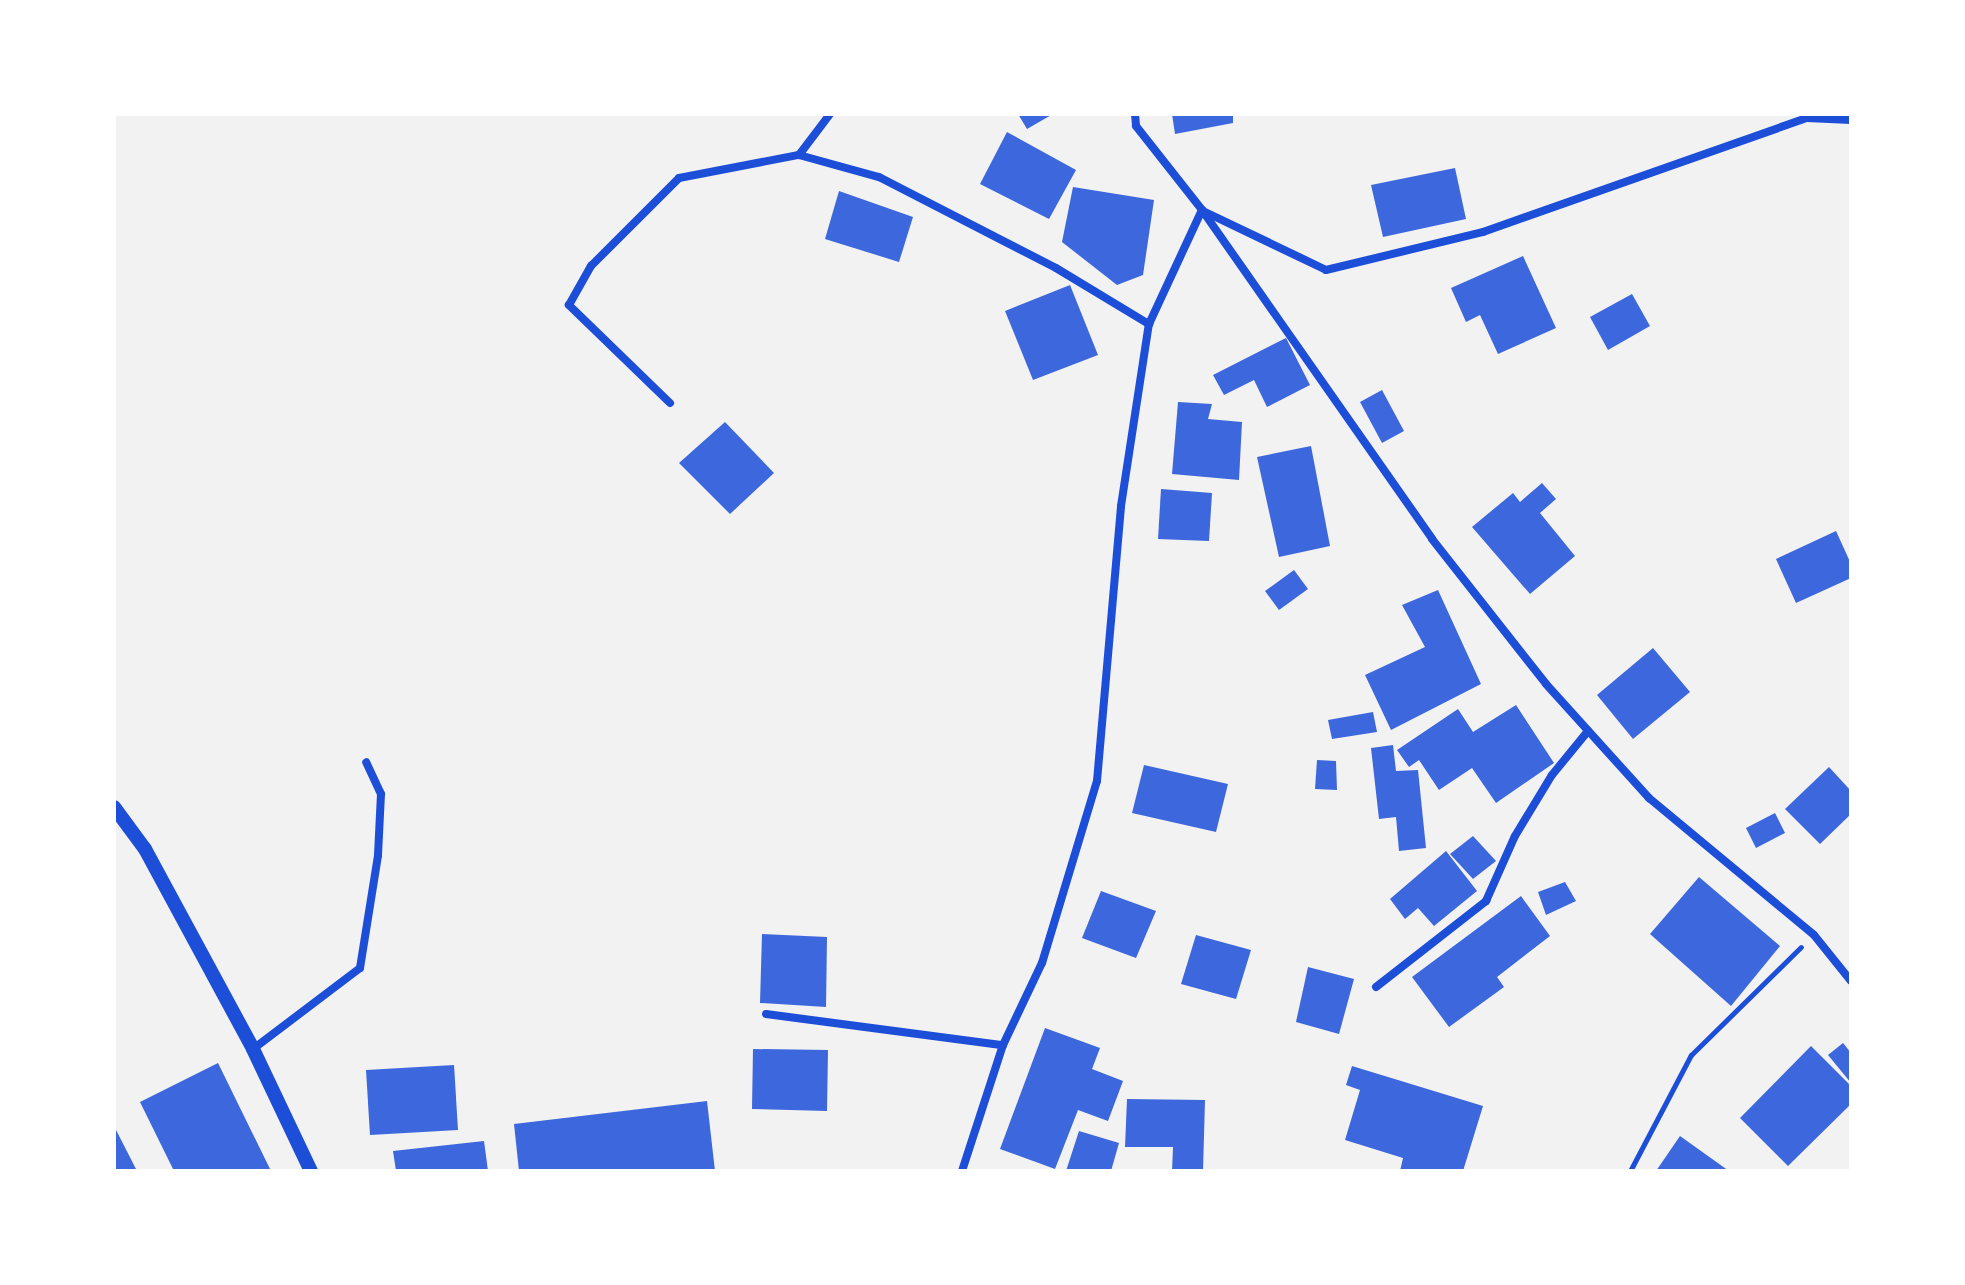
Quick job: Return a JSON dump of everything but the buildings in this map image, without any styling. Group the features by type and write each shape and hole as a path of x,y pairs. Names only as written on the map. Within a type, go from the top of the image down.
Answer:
{"street":[{"path":"799,155 830,114"},
{"path":"1135,114 1136,126 1202,210 1432,539 1588,731 1649,798 1814,935 1851,981"},
{"path":"1202,210 1326,270 1483,232 1807,118 1851,120"},
{"path":"670,403 569,305 591,266 679,178 799,155 879,177 1056,268 1149,324"},
{"path":"962,1171 1003,1045 1042,963 1097,781 1121,506 1149,324 1202,210"},
{"path":"1376,987 1486,901 1522,824 1552,775 1588,731"},
{"path":"253,1049 360,968 378,855 381,794 366,762"},
{"path":"114,807 145,849 253,1049 311,1171"},
{"path":"766,1014 1003,1045"}],"path":[{"path":"1630,1171 1691,1055 1814,935"}]}
